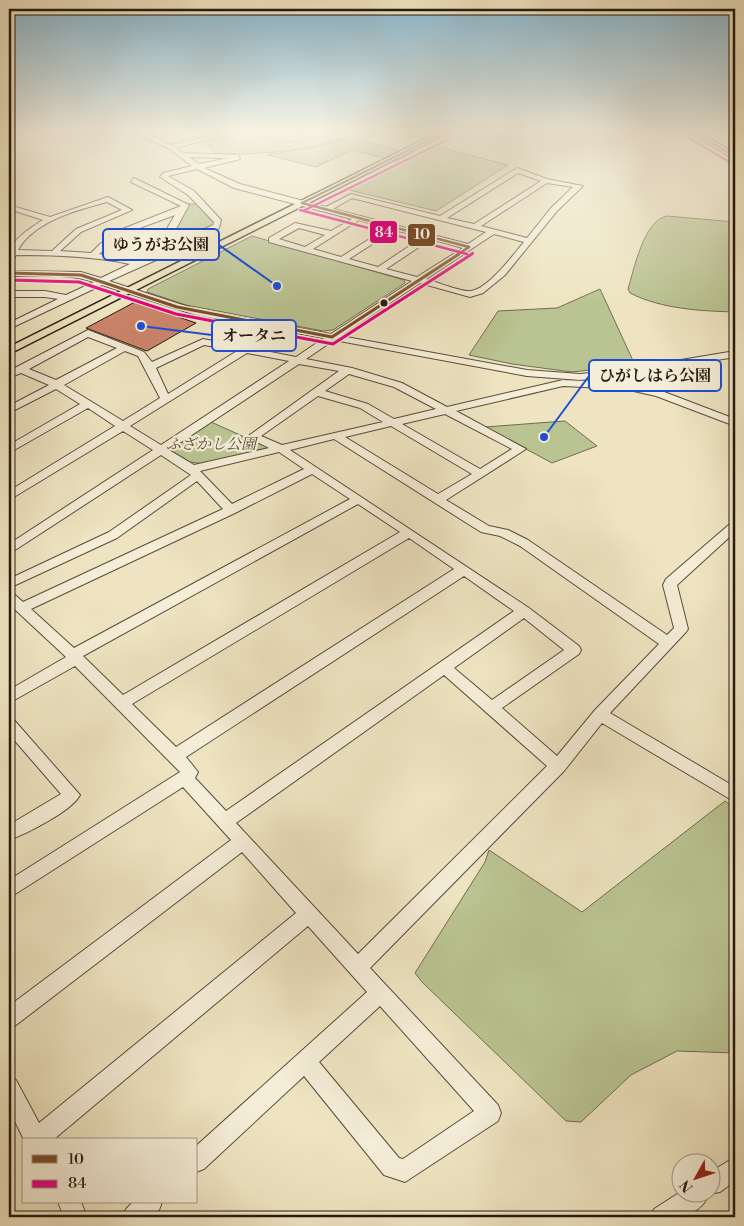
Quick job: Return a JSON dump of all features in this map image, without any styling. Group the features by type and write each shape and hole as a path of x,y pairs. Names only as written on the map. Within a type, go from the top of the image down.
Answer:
{"main road":[{"path":"9,351 330,189"}],"street":[{"path":"151,189 184,207"},
{"path":"9,326 162,254 216,226 218,222 191,192 186,189"},
{"path":"249,189 469,247"},
{"path":"440,218 486,189"},
{"path":"476,228 534,189"},
{"path":"331,234 298,225 272,240 470,294 480,293 494,281 551,212 576,189"},
{"path":"326,210 350,196 528,240"},
{"path":"10,256 27,234 51,220 108,199 128,210 76,231 64,239 55,252"},
{"path":"94,255 105,241 116,234 184,207 197,199"},
{"path":"9,207 51,220"},
{"path":"162,254 162,244 184,207"},
{"path":"9,219 23,211"},
{"path":"306,250 358,218"},
{"path":"342,260 393,227"},
{"path":"9,550 160,448 492,232"},
{"path":"378,270 429,237"},
{"path":"10,256 55,252 94,255 141,264"},
{"path":"9,273 70,274 103,282 196,312 528,373 580,377 611,374 735,354"},
{"path":"9,298 20,293"},
{"path":"9,294 45,294 67,298"},
{"path":"9,375 88,334 141,354 150,367 165,398"},
{"path":"150,367 203,342 348,370 398,385 520,449 439,499"},
{"path":"9,410 124,348"},
{"path":"9,496 165,398 246,350"},
{"path":"21,369 56,384 160,448 195,472 231,510"},
{"path":"348,370 253,437 282,450 409,532 524,611 574,650 491,708"},
{"path":"611,374 615,380 625,386"},
{"path":"9,584 113,535 195,472 334,435 448,411 563,383 625,386 678,399 735,423"},
{"path":"316,392 364,406 480,474"},
{"path":"9,450 89,404"},
{"path":"334,435 485,529 504,533 524,543 668,643"},
{"path":"22,608 231,510 312,469"},
{"path":"9,698 74,656 358,499"},
{"path":"358,967 558,766 600,714 682,629 670,585 673,579 735,526"},
{"path":"122,703 409,532"},
{"path":"174,756 463,570"},
{"path":"9,597 74,656 174,756 224,822 490,1112 404,1171 392,1167 306,1061"},
{"path":"224,822 524,611"},
{"path":"444,667 558,766"},
{"path":"600,714 735,795"},
{"path":"9,724 72,795 52,809 9,833"},
{"path":"9,890 188,775"},
{"path":"9,1018 242,842"},
{"path":"38,1138 309,914"},
{"path":"198,1159 380,993"},
{"path":"9,1087 35,1138"},
{"path":"722,1177 735,1168"},
{"path":"70,1204 76,1217"},
{"path":"134,1217 149,1204"},
{"path":"662,1217 682,1204"}],"green space":[{"path":"346,189 470,189 436,211"},
{"path":"189,204 197,204 213,221 214,225 172,247 166,246"},
{"path":"667,216 735,222 735,312 695,310 668,306 630,293 628,289 641,246 652,226 659,219"},
{"path":"252,236 404,280 405,283 333,330 323,331 186,305 147,292 148,289"},
{"path":"600,289 635,365 572,372 512,364 469,355 498,311 557,308"},
{"path":"565,421 597,446 552,463 485,427"},
{"name":"ふざかし公園","path":"211,422 267,447 267,450 204,464 190,462 172,451 175,446"},
{"path":"725,801 735,809 735,1053 677,1051 631,1075 581,1122 566,1121 422,982 415,973 485,862 489,850 582,912"}],"building":[{"path":"135,302 196,323 147,351 86,328"}],"transit line":[{"name":"10","path":"302,203 330,189"},
{"name":"84","path":"305,210 347,189"},
{"name":"10","path":"302,203 469,247"},
{"name":"84","path":"300,210 467,254"},
{"name":"10","path":"9,273 81,275 177,307 332,337 469,247"},
{"name":"84","path":"9,280 79,282 176,314 333,344 473,253"}],"place":[{"name":"ゆうがお公園","path":"277,286"},
{"name":"オータニ","path":"141,326"},
{"name":"ひがしはら公園","path":"544,437"}]}
